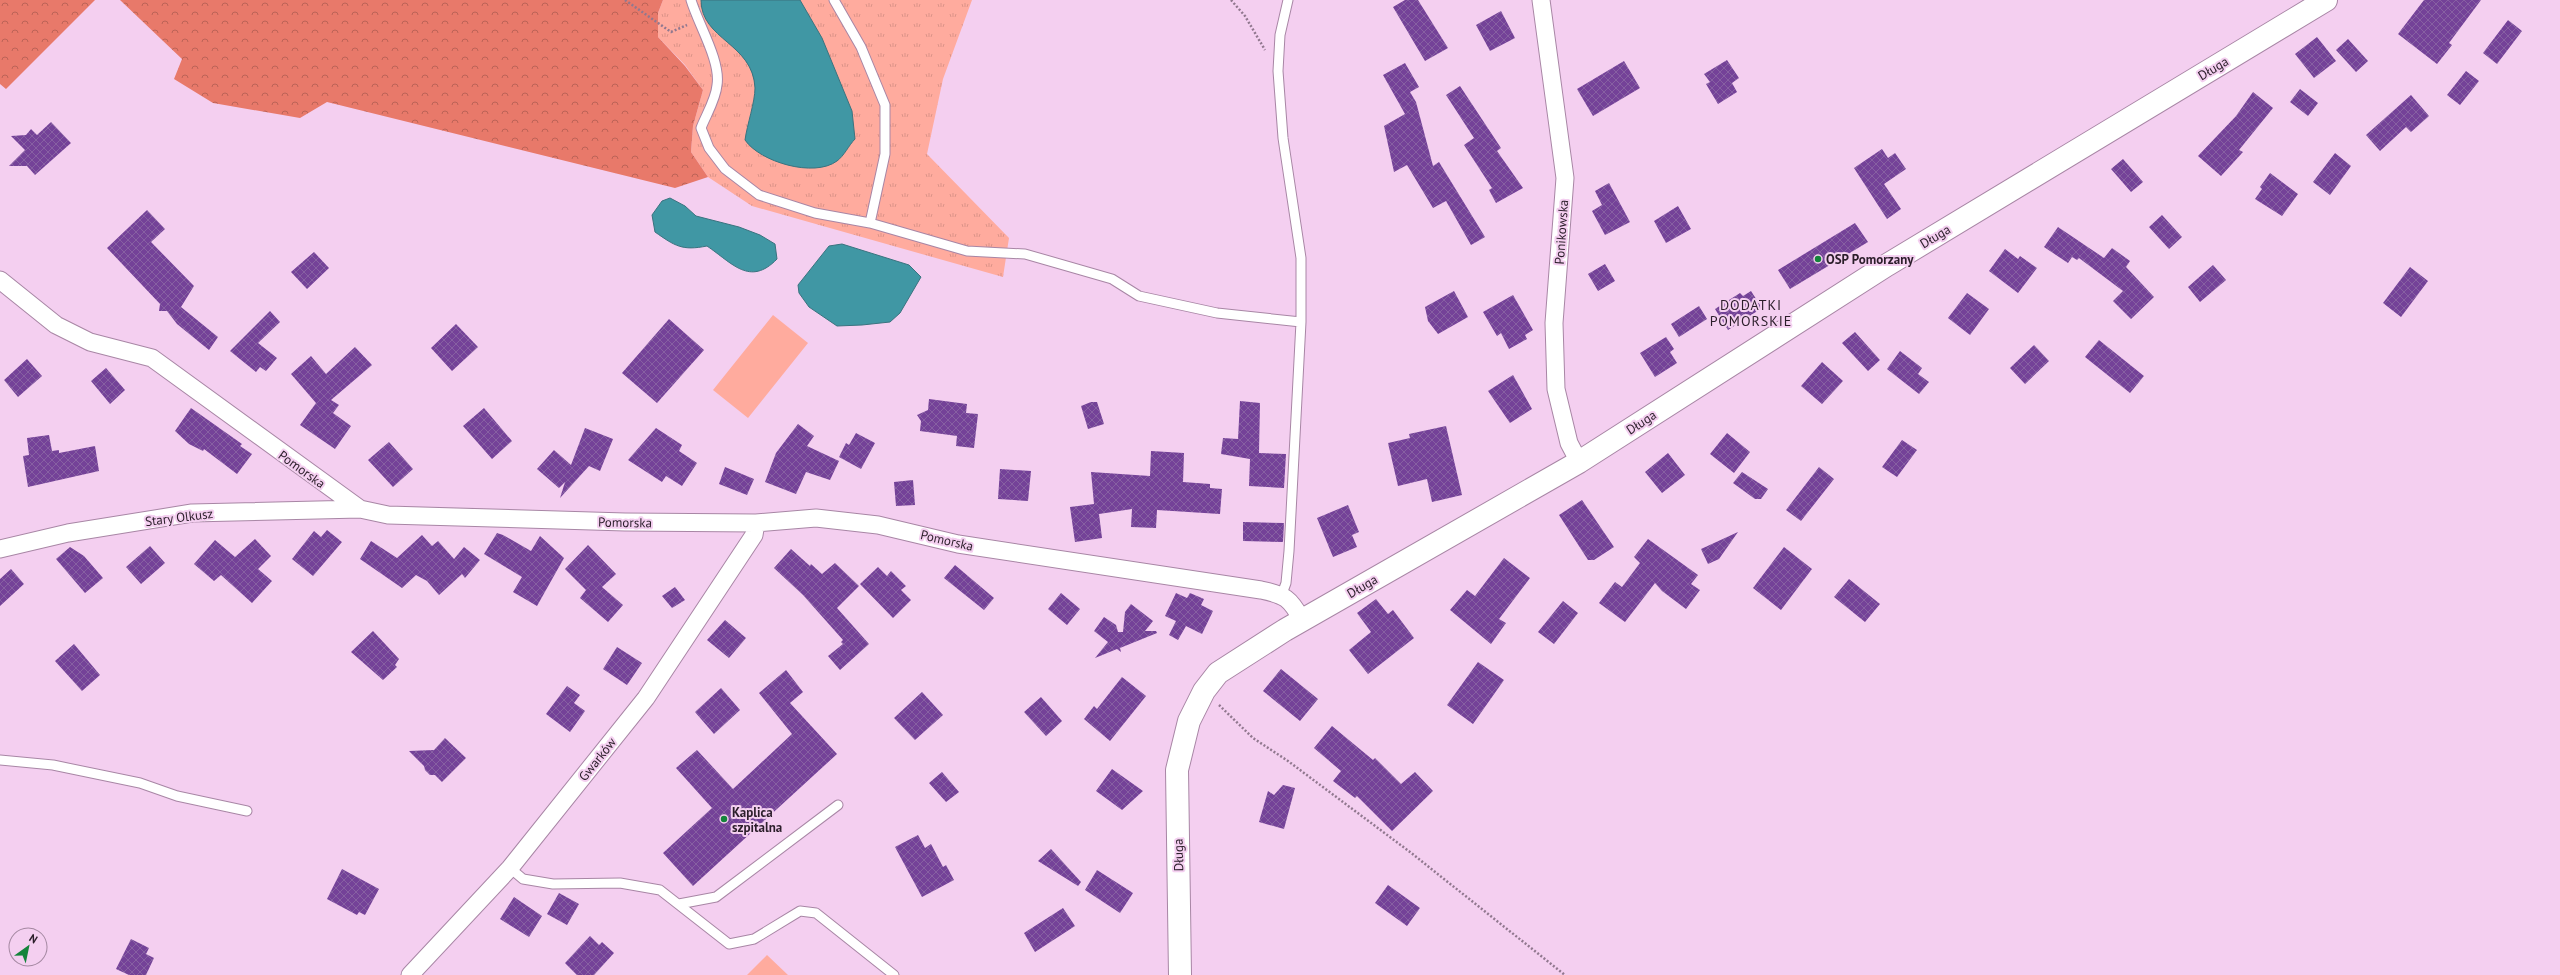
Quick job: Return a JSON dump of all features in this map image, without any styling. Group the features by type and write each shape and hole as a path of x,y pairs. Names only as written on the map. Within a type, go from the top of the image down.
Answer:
{"street":[{"name":"Ponikowska","path":"1542,0 1565,178 1554,323 1556,389 1569,443 1579,462"},
{"name":"Długa","path":"1180,975 1176,770 1189,721 1204,691 1218,673 1302,620 1579,462 1887,265 2326,0"},
{"name":"Pomorska","path":"0,280 62,328 90,342 152,358 360,509 388,515 475,519 756,523 816,518 878,525 958,544 1282,594"},
{"name":"Stary Olkusz","path":"0,549 68,533 192,513 360,509"},
{"name":"Gwarków","path":"410,975 510,868 646,698 754,535 756,523"},
{"path":"1282,594 1293,603 1302,620"}],"lane":[{"path":"691,0 697,21 716,65 718,85 701,128 709,148 724,170 759,195 815,213 870,223 967,251 1025,254 1112,279 1139,296 1217,313 1301,322"},
{"path":"834,0 861,47 885,105 885,154 870,223"},
{"path":"1282,594 1286,583 1289,551 1301,322 1302,258 1283,138 1278,71 1280,35 1288,0"},
{"path":"0,760 61,767 140,784 177,796 247,811"},
{"path":"679,904 716,897 838,805"},
{"path":"510,868 523,879 552,884 620,883 660,890 729,944 754,939 800,911 816,913 894,975"}],"path":[{"path":"625,0 671,32 697,21"},
{"path":"1231,0 1245,16 1278,71"},
{"path":"1204,691 1253,738 1288,761 1415,856 1565,975"}],"green space":[{"path":"0,0 95,0 6,89 0,84"},
{"path":"120,0 663,0 658,13 658,37 685,66 703,90 693,126 691,152 708,177 675,188 327,102 300,118 213,103 174,79 182,59"},
{"path":"663,0 972,0 943,79 927,154 1009,238 1003,277 752,206 708,177 691,152 693,126 703,90 685,65 658,37 658,13"},
{"path":"773,315 808,343 748,418 713,390"},
{"path":"767,955 788,975 747,975"}],"shaded area":[{"path":"701,0 800,0 822,38 852,111 855,139 840,159 827,166 802,168 775,161 762,155 752,148 745,140 755,94 752,73 746,61 709,24 703,13"},
{"path":"670,198 685,206 696,216 739,227 760,235 775,244 777,259 767,267 758,271 750,272 733,265 707,246 691,248 679,246 668,241 655,232 652,215 662,201"},
{"path":"842,244 909,265 921,277 900,313 890,322 837,326 809,307 799,293 798,285 829,246"}],"building":[{"path":"1405,0 1418,0 1448,48 1425,61 1393,7"},
{"path":"2424,0 2481,0 2449,43 2452,45 2437,64 2398,34"},
{"path":"1501,11 1515,38 1490,51 1476,25"},
{"path":"2508,20 2522,31 2497,64 2483,53"},
{"path":"2317,37 2336,61 2314,78 2295,54"},
{"path":"2348,39 2368,61 2356,72 2336,50"},
{"path":"1727,60 1739,78 1732,83 1737,92 1718,104 1706,84 1710,82 1704,74"},
{"path":"1624,61 1640,88 1593,116 1577,89"},
{"path":"1405,63 1419,87 1410,92 1416,102 1433,166 1439,162 1485,237 1471,245 1446,201 1433,208 1407,165 1394,172 1384,126 1405,114 1383,75"},
{"path":"2466,71 2479,81 2460,105 2447,95"},
{"path":"1460,86 1501,148 1497,151 1523,188 1496,203 1489,190 1492,188 1464,145 1474,138 1446,95"},
{"path":"2300,89 2318,103 2308,116 2290,102"},
{"path":"2253,92 2273,108 2239,150 2243,152 2221,176 2198,156 2236,116"},
{"path":"2411,95 2429,116 2411,132 2406,127 2380,151 2366,135"},
{"path":"51,122 71,143 35,175 27,166 9,166 25,150 11,136 26,135 31,129 37,135"},
{"path":"1882,149 1888,158 1895,153 1906,169 1884,184 1901,209 1887,219 1854,168"},
{"path":"2335,153 2351,166 2330,195 2313,182"},
{"path":"2123,159 2143,182 2131,192 2111,169"},
{"path":"2270,173 2298,194 2282,216 2255,199 2262,189 2260,187"},
{"path":"1609,183 1630,222 1605,235 1592,211 1602,205 1595,191"},
{"path":"1678,206 1691,229 1666,243 1654,221"},
{"path":"147,210 165,229 151,242 194,286 181,307 218,337 209,350 177,324 167,311 159,311 160,304 107,248"},
{"path":"2162,215 2182,237 2169,249 2149,227"},
{"name":"OSP Pomorzany","path":"1855,223 1868,242 1790,289 1778,270"},
{"path":"2058,227 2104,258 2112,248 2130,261 2126,267 2154,297 2131,319 2113,301 2123,291 2079,258 2077,260 2072,257 2068,263 2044,247"},
{"path":"2005,249 2018,259 2020,256 2037,268 2018,293 1989,271"},
{"path":"314,252 329,268 307,289 291,272"},
{"path":"1605,264 1615,281 1598,291 1588,274"},
{"path":"2213,265 2226,280 2200,302 2188,287"},
{"path":"2410,267 2428,281 2401,317 2383,303"},
{"path":"1454,291 1468,317 1438,334 1428,321 1425,307"},
{"path":"1751,291 1762,308 1728,330 1715,309 1740,293 1743,296"},
{"path":"1967,293 1989,309 1970,335 1948,318"},
{"path":"1513,295 1533,330 1525,335 1527,339 1509,349 1501,333 1497,336 1483,312"},
{"path":"1699,306 1707,319 1679,337 1671,324"},
{"path":"270,311 280,322 258,343 277,358 266,371 260,367 256,372 230,351"},
{"path":"669,319 704,350 657,403 622,373"},
{"path":"456,324 478,347 452,371 431,348"},
{"path":"1855,332 1880,360 1868,371 1842,343"},
{"path":"1666,337 1674,349 1670,352 1677,363 1655,377 1640,353"},
{"path":"2099,340 2144,376 2130,393 2085,357"},
{"path":"2034,345 2049,361 2025,384 2010,368"},
{"path":"355,347 372,365 331,400 339,405 333,413 351,426 335,449 300,425 316,403 291,374 311,356 326,374"},
{"path":"1900,351 1922,368 1918,374 1929,382 1919,394 1887,369"},
{"path":"27,359 42,376 18,397 4,380"},
{"path":"1822,362 1843,381 1822,404 1801,386"},
{"path":"106,368 125,390 110,404 91,381"},
{"path":"1513,375 1532,409 1510,423 1488,391"},
{"path":"929,399 967,404 966,413 978,414 974,448 956,446 957,436 920,431 921,421 917,415 928,410"},
{"path":"1240,401 1260,403 1259,453 1286,454 1284,488 1249,486 1250,459 1221,454 1223,438 1238,439"},
{"path":"1091,402 1097,402 1104,424 1088,429 1081,406"},
{"path":"191,408 242,444 240,446 252,454 237,474 204,449 203,451 189,444 175,431"},
{"path":"484,408 512,441 492,459 463,426"},
{"path":"798,424 814,436 807,446 839,461 830,480 806,472 796,494 765,482 776,453"},
{"path":"1446,426 1462,495 1432,502 1427,479 1398,486 1388,443 1410,438 1409,434"},
{"path":"585,428 613,439 600,471 589,466 560,498 565,482 559,488 537,469 554,450 571,465"},
{"path":"656,428 682,445 679,451 697,463 682,486 666,476 662,482 628,460"},
{"path":"856,433 875,443 861,469 839,457 846,443 849,445"},
{"path":"1727,433 1750,452 1734,473 1710,454"},
{"path":"49,435 52,451 59,450 59,453 95,446 99,471 28,487 23,456 29,455 27,438"},
{"path":"1902,440 1917,450 1897,477 1882,467"},
{"path":"389,442 413,469 393,487 368,460"},
{"path":"1151,451 1184,453 1183,482 1210,484 1210,488 1222,489 1220,514 1157,510 1156,528 1131,527 1132,509 1099,514 1102,538 1075,542 1070,507 1094,504 1091,472 1150,476"},
{"path":"1668,453 1685,475 1662,493 1645,472"},
{"path":"725,467 754,479 747,495 719,484"},
{"path":"1819,467 1834,479 1801,521 1786,510"},
{"path":"1000,469 1031,471 1028,501 998,499"},
{"path":"1742,472 1768,489 1761,499 1755,499 1733,483"},
{"path":"913,480 915,505 896,506 894,482"},
{"path":"1582,500 1614,547 1594,560 1588,560 1559,515"},
{"path":"1348,505 1359,532 1352,535 1357,547 1333,557 1317,518"},
{"path":"1243,522 1284,523 1283,542 1243,541"},
{"path":"327,530 342,542 313,576 292,559 314,531 321,537"},
{"path":"1738,532 1719,559 1708,564 1701,549"},
{"path":"497,533 531,551 540,536 564,558 537,606 513,592 522,577 484,554"},
{"path":"422,535 432,546 438,541 454,559 464,547 480,560 465,578 462,574 439,595 427,581 416,575 402,588 360,559 371,541 397,558"},
{"path":"255,539 271,556 258,569 272,581 252,603 221,575 214,581 194,564 215,540 235,557"},
{"path":"1648,539 1698,575 1691,584 1700,590 1686,609 1662,591 1655,583 1625,622 1599,603 1615,582 1622,587 1640,563 1634,557"},
{"path":"588,545 616,574 602,587 623,605 608,622 580,598 586,590 565,569"},
{"path":"150,546 165,563 141,584 126,567"},
{"path":"70,547 84,556 103,578 85,593 56,559"},
{"path":"1784,547 1812,569 1781,610 1753,588"},
{"path":"791,549 810,566 811,564 822,574 835,563 859,586 837,608 869,644 840,670 828,656 843,644 841,642 843,640 803,595 774,568"},
{"path":"1504,558 1530,578 1499,619 1506,623 1491,644 1450,610 1467,590 1475,596"},
{"path":"955,565 994,598 984,610 944,578"},
{"path":"878,567 887,576 891,571 906,586 901,590 911,600 893,618 860,584"},
{"path":"11,569 24,584 0,606 0,579"},
{"path":"1849,579 1880,604 1865,622 1834,597"},
{"path":"675,587 685,600 672,608 662,596"},
{"path":"1061,593 1080,609 1067,625 1048,609"},
{"path":"1176,593 1187,598 1190,593 1204,599 1201,605 1213,611 1202,634 1186,626 1178,640 1169,635 1176,621 1165,616"},
{"path":"1376,599 1388,614 1393,610 1414,638 1368,674 1349,650 1371,632 1357,613"},
{"path":"1563,601 1578,613 1554,644 1538,632"},
{"path":"1131,604 1153,621 1145,631 1156,631 1157,633 1120,648 1121,652 1117,649 1095,658 1108,642 1094,631 1104,617 1116,625 1118,632 1123,632 1125,612"},
{"path":"725,620 746,638 729,658 707,640"},
{"path":"373,631 399,659 395,665 397,667 383,680 351,652"},
{"path":"74,644 100,675 82,691 55,661"},
{"path":"617,647 642,663 627,685 603,669"},
{"path":"1478,662 1504,680 1473,724 1447,705"},
{"path":"1281,669 1318,699 1300,721 1263,691"},
{"path":"786,670 803,692 790,703 837,754 693,886 663,853 712,808 676,768 697,750 733,789 792,734 759,693"},
{"path":"1122,677 1146,696 1110,741 1084,719 1094,706 1097,709"},
{"path":"567,686 580,695 574,703 585,711 570,732 546,714"},
{"path":"721,688 740,710 714,734 695,712"},
{"path":"922,692 943,715 915,740 894,718"},
{"path":"1041,697 1062,721 1046,736 1024,712"},
{"path":"1332,726 1373,760 1375,758 1401,784 1415,772 1433,791 1392,831 1357,796 1355,798 1333,781 1341,771 1314,748"},
{"path":"445,738 466,758 442,782 435,775 430,775 425,770 424,766 409,751 434,750"},
{"path":"1112,769 1143,791 1122,810 1096,791"},
{"path":"942,772 959,792 946,802 929,783"},
{"path":"1283,785 1295,788 1284,829 1259,822 1268,791 1274,795"},
{"path":"918,835 925,848 931,844 943,867 946,865 954,880 922,897 895,847"},
{"path":"1051,849 1081,882 1078,886 1038,861"},
{"path":"342,869 379,889 365,915 359,912 357,915 327,899"},
{"path":"1097,870 1133,893 1120,913 1085,890"},
{"path":"1388,885 1420,908 1407,926 1375,903"},
{"path":"559,893 579,904 567,925 547,914"},
{"path":"514,897 542,916 529,937 500,919"},
{"path":"1063,908 1075,926 1035,952 1024,933"},
{"path":"590,936 599,945 602,942 614,953 594,975 577,975 565,963"},
{"path":"131,939 149,948 146,954 154,958 146,975 129,975 116,969"}],"place":[{"name":"OSP Pomorzany","path":"1818,259"},
{"name":"Kaplica szpitalna","path":"724,819"}],"district":[{"name":"DODATKI POMORSKIE","path":"1751,314"}]}
